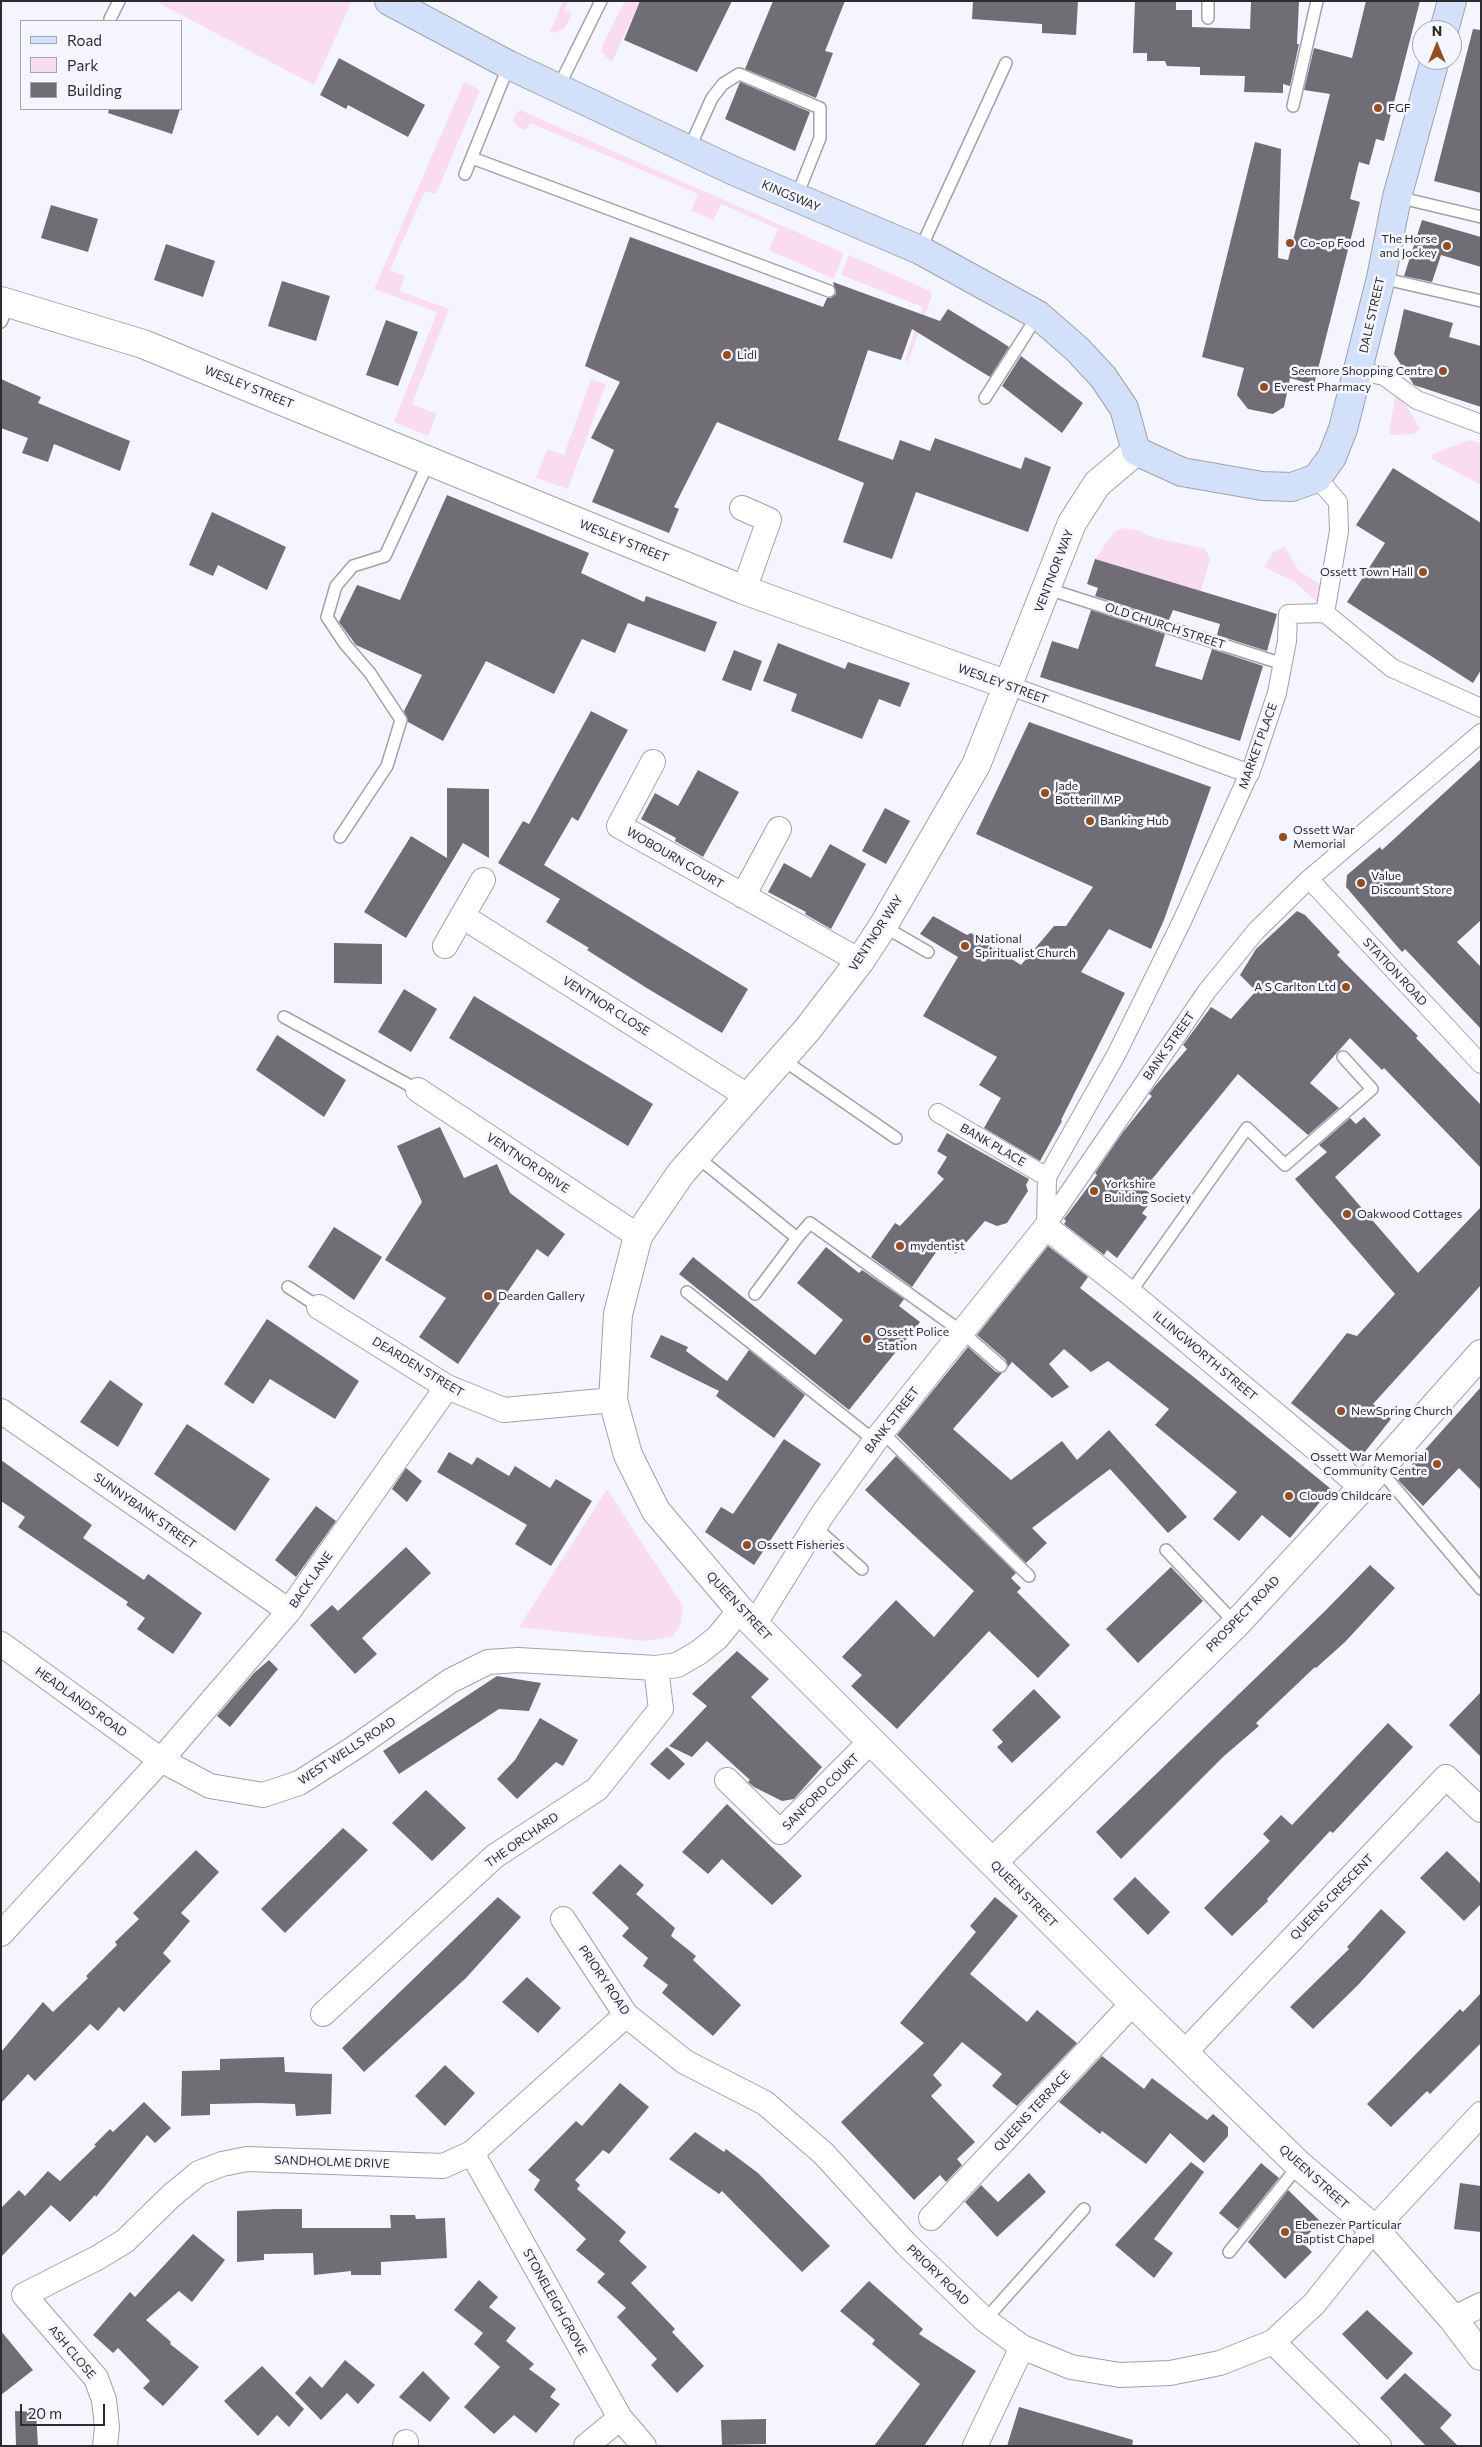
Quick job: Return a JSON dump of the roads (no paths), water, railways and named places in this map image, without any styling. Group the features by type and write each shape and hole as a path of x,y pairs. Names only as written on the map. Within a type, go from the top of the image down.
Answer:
{"main road":[{"name":"KINGSWAY","path":"389,1 509,65 559,86 796,198 920,250 1038,315 1103,376 1124,408 1136,451"},
{"path":"1447,20 1452,1"},
{"name":"DALE STREET","path":"1317,478 1332,457 1343,429 1381,278 1396,196 1432,70"},
{"path":"1136,451 1182,472 1262,486 1292,487 1317,478"}],"street":[{"name":"WESLEY STREET","path":"4,308 143,344 744,590 1250,774"},
{"path":"1359,371 1384,376 1417,400 1481,424"},
{"name":"VENTNOR WAY","path":"613,1400 618,1314 638,1236 680,1173 782,1059 860,961 883,926 976,765 1048,589 1072,523 1097,484 1136,451"},
{"path":"1317,478 1338,502 1339,530 1325,613 1392,668 1481,708"},
{"path":"742,508 769,520 744,590"},
{"name":"MARKET PLACE","path":"1047,1177 1116,1055 1213,856 1250,774 1267,728 1283,664 1288,614 1325,613"},
{"path":"1309,879 1481,733"},
{"name":"WOBOURN COURT","path":"653,762 619,826 860,961"},
{"path":"743,896 779,829"},
{"name":"STATION ROAD","path":"1309,879 1481,1064"},
{"name":"BANK STREET","path":"747,1617 815,1527 878,1436 1046,1227 1207,991 1256,931 1309,879"},
{"path":"445,946 483,880"},
{"name":"VENTNOR CLOSE","path":"462,916 749,1097"},
{"name":"VENTNOR DRIVE","path":"418,1090 638,1236"},
{"name":"BANK PLACE","path":"938,1113 1047,1177"},
{"path":"1046,1227 1047,1177"},
{"name":"ILLINGWORTH STREET","path":"1046,1227 1370,1478"},
{"name":"DEARDEN STREET","path":"319,1307 447,1387 504,1410 613,1400"},
{"name":"PROSPECT ROAD","path":"993,1862 1236,1624 1481,1354"},
{"name":"BACK LANE","path":"160,1760 289,1611 447,1387"},
{"name":"QUEEN STREET","path":"613,1400 628,1455 656,1511 747,1617 1133,2003 1300,2165 1374,2229 1453,2319 1481,2356"},
{"name":"SUNNYBANK STREET","path":"1,1411 289,1611"},
{"name":"WEST WELLS ROAD","path":"160,1760 210,1786 263,1795 299,1783 354,1748 450,1681 488,1662 518,1660 656,1668 677,1665 698,1653 747,1617"},
{"name":"HEADLANDS ROAD","path":"1,1644 160,1760"},
{"name":"THE ORCHARD","path":"323,2014 495,1856 597,1789 661,1709 656,1668"},
{"name":"SANFORD COURT","path":"727,1780 780,1832 872,1740"},
{"path":"1,1934 160,1760"},
{"name":"QUEENS CRESCENT","path":"1184,2052 1446,1777 1481,1810"},
{"name":"PRIORY ROAD","path":"563,1919 626,2015 685,2062 765,2103 824,2154 906,2244 985,2320 1022,2347 1071,2367 1120,2375 1170,2373 1220,2363 1272,2342 1314,2304 1374,2229"},
{"name":"QUEENS TERRACE","path":"931,2218 1133,2003"},
{"name":"SANDHOLME DRIVE","path":"24,2295 125,2240 172,2196 199,2174 222,2164 247,2159 443,2166 472,2153 626,2015"},
{"path":"1374,2229 1481,2114"},
{"name":"STONELEIGH GROVE","path":"472,2153 620,2418 644,2446"},
{"name":"ASH CLOSE","path":"24,2295 96,2378 104,2400 107,2427 105,2446"},
{"path":"1453,2319 1481,2305"},
{"path":"1272,2342 1378,2446"},
{"path":"975,2446 1022,2347"},
{"path":"586,2446 620,2418"}],"lane":[{"path":"110,19 119,1"},
{"path":"559,86 601,1"},
{"path":"1208,1 1208,18"},
{"path":"1293,106 1317,1"},
{"path":"920,250 1006,63"},
{"path":"465,174 509,65"},
{"path":"689,149 712,98 723,84 739,74 820,108 820,138 796,198"},
{"path":"472,158 682,235 829,292"},
{"path":"1396,196 1481,218"},
{"path":"1381,278 1481,301"},
{"path":"985,398 1038,315"},
{"path":"340,837 387,766 401,720 370,673 345,644 327,617 336,586 353,566 386,556 429,461"},
{"name":"OLD CHURCH STREET","path":"1048,589 1283,664"},
{"path":"883,926 928,952"},
{"path":"284,1017 418,1090"},
{"path":"1130,1293 1247,1128 1285,1165 1372,1089 1343,1057"},
{"path":"782,1059 896,1138"},
{"path":"696,1156 797,1238"},
{"path":"754,1294 810,1222 962,1332 1001,1366"},
{"path":"288,1287 319,1307"},
{"path":"687,1292 878,1436 1028,1576"},
{"path":"1370,1478 1481,1589"},
{"path":"815,1527 862,1569"},
{"path":"1166,1550 1236,1624"},
{"path":"1228,2252 1300,2165"},
{"path":"985,2320 1084,2209"}],"place":[{"name":"FGF","path":"1378,108"},
{"name":"Co-op Food","path":"1290,243"},
{"name":"The Horse and Jockey","path":"1447,246"},
{"name":"Lidl","path":"727,355"},
{"name":"Seemore Shopping Centre","path":"1443,371"},
{"name":"Everest Pharmacy","path":"1264,387"},
{"name":"Ossett Town Hall","path":"1423,572"},
{"name":"Jade Botterill MP","path":"1045,793"},
{"name":"Banking Hub","path":"1090,821"},
{"name":"Ossett War Memorial","path":"1283,837"},
{"name":"Value Discount Store","path":"1361,883"},
{"name":"National Spiritualist Church","path":"965,946"},
{"name":"A S Carlton Ltd","path":"1346,987"},
{"name":"Yorkshire Building Society","path":"1094,1191"},
{"name":"Oakwood Cottages","path":"1347,1214"},
{"name":"mydentist","path":"900,1246"},
{"name":"Dearden Gallery","path":"488,1296"},
{"name":"Ossett Police Station","path":"867,1339"},
{"name":"NewSpring Church","path":"1341,1411"},
{"name":"Ossett War Memorial Community Centre","path":"1437,1464"},
{"name":"Cloud9 Childcare","path":"1289,1496"},
{"name":"Ossett Fisheries","path":"747,1545"},
{"name":"Ebenezer Particular Baptist Chapel","path":"1285,2232"}]}
